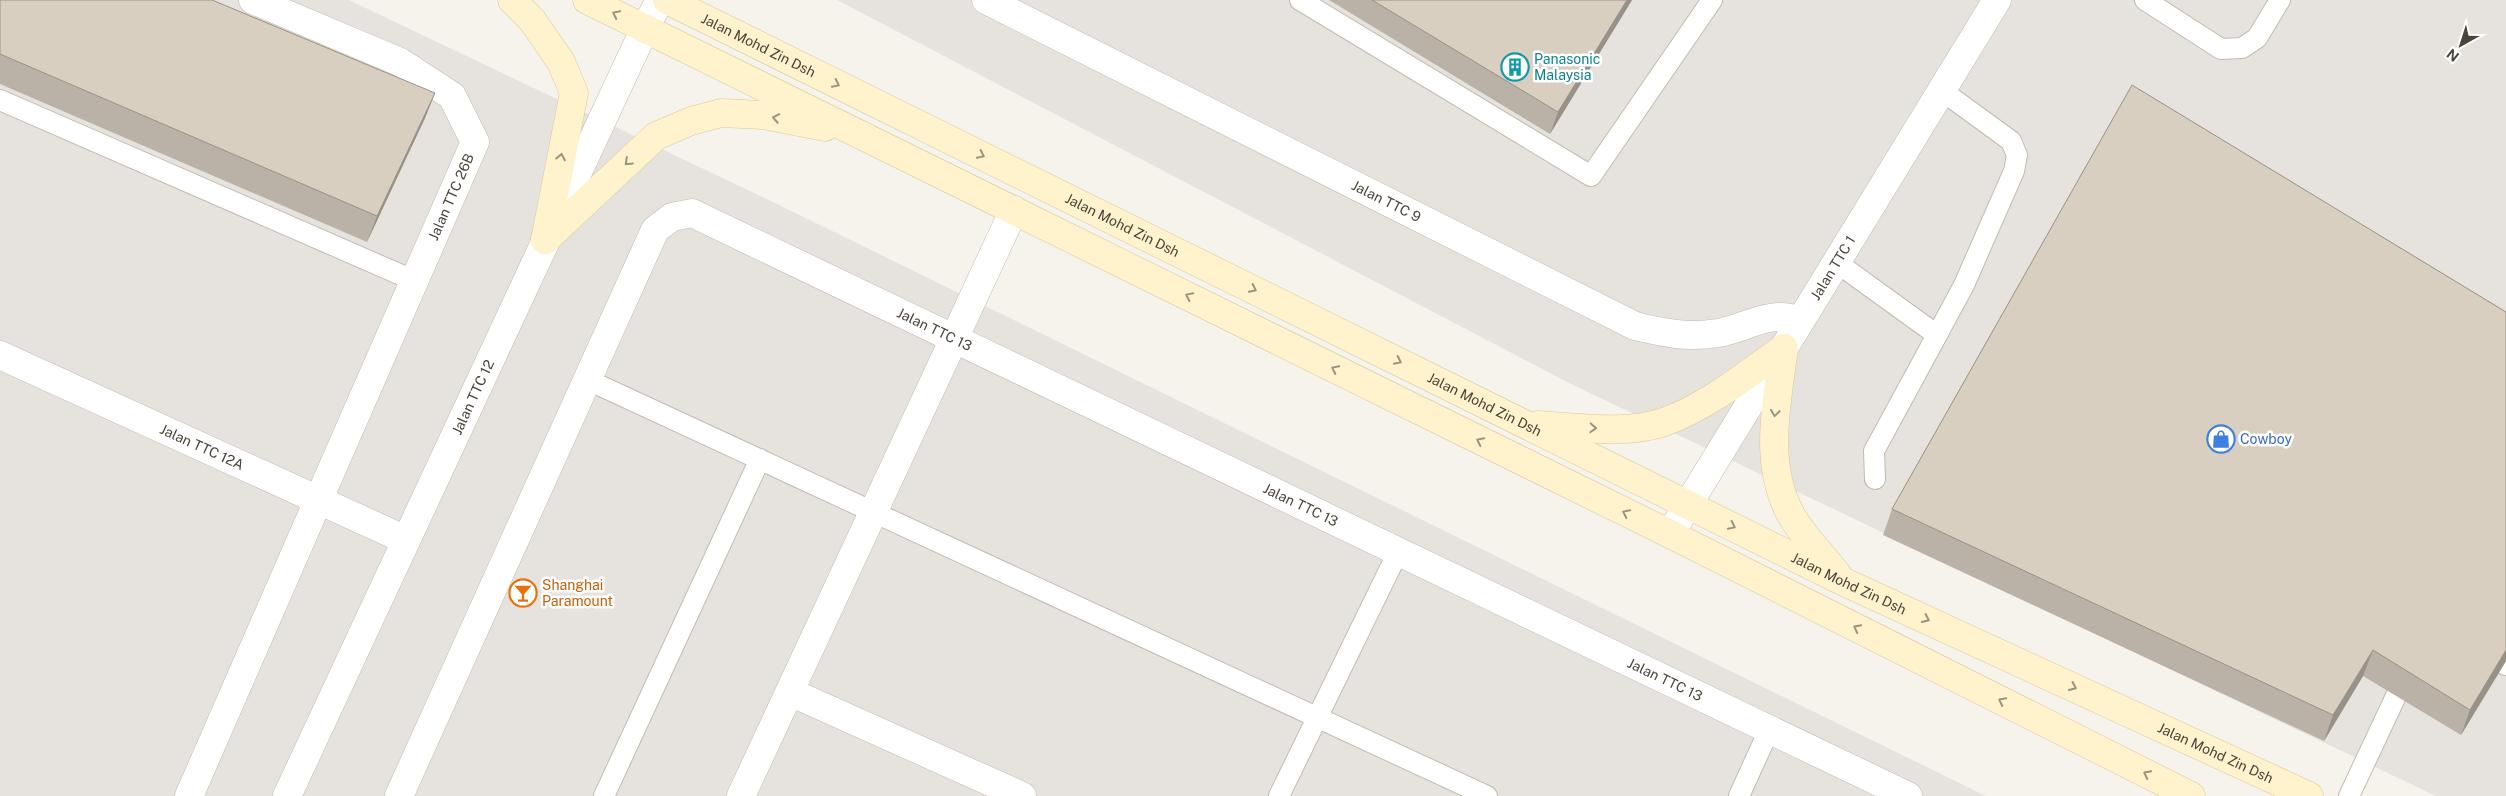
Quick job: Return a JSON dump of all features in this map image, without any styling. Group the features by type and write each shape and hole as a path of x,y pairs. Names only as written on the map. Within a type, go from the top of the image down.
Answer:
{"main road":[{"path":"512,0 532,20 561,62 574,93 546,240"},
{"path":"587,0 1670,534 2191,796"},
{"name":"Jalan Mohd Zin Dsh","path":"666,0 1842,581 2308,796"},
{"path":"546,240 656,136 691,121 721,113 764,115 858,133"},
{"path":"1527,425 1614,430 1662,422 1706,402 1784,348"},
{"path":"1784,348 1774,425 1775,470 1790,514 1842,581"}],"street":[{"name":"Jalan TTC 26B","path":"189,796 475,142 452,96 400,62 253,0"},
{"name":"Jalan TTC 12","path":"287,796 645,28 660,0"},
{"name":"Jalan TTC 9","path":"986,0 1635,326 1677,336 1719,333 1769,318 1784,316 1800,321"},
{"name":"Jalan TTC 1","path":"1670,534 1996,0"},
{"path":"741,796 1014,210"},
{"name":"Jalan TTC 13","path":"588,380 655,230 672,217 692,213 1908,796"},
{"name":"Jalan TTC 12A","path":"0,355 318,502 406,540"},
{"path":"399,796 588,380"},
{"path":"790,692 1022,796"}],"lane":[{"path":"1300,0 1591,176 1712,0"},
{"path":"2145,0 2221,49 2242,48 2257,38 2280,0"},
{"path":"1875,479 1874,451 1964,285 2014,171 2017,154 2011,141 1942,90"},
{"path":"0,100 414,281"},
{"path":"1836,262 1936,335"},
{"path":"588,380 1487,796"},
{"path":"604,796 760,459"},
{"path":"1280,796 1398,552"},
{"path":"2349,796 2396,696"},
{"path":"1739,796 1769,730"}],"shaded area":[{"path":"0,0 349,0 777,204 1986,796 0,796"},
{"path":"837,0 2506,0 2506,796 2436,796 1569,383"}],"building":[{"path":"0,0 212,0 435,93 377,216 0,54"},
{"name":"Panasonic Malaysia","path":"1372,0 1627,0 1558,112"},
{"name":"Cowboy","path":"2132,85 2506,312 2506,650 2470,710 2373,650 2333,715 1892,509"}],"place":[{"name":"Panasonic Malaysia","path":"1515,67"},
{"name":"Cowboy","path":"2221,439"},
{"name":"Shanghai Paramount","path":"523,593"}]}
